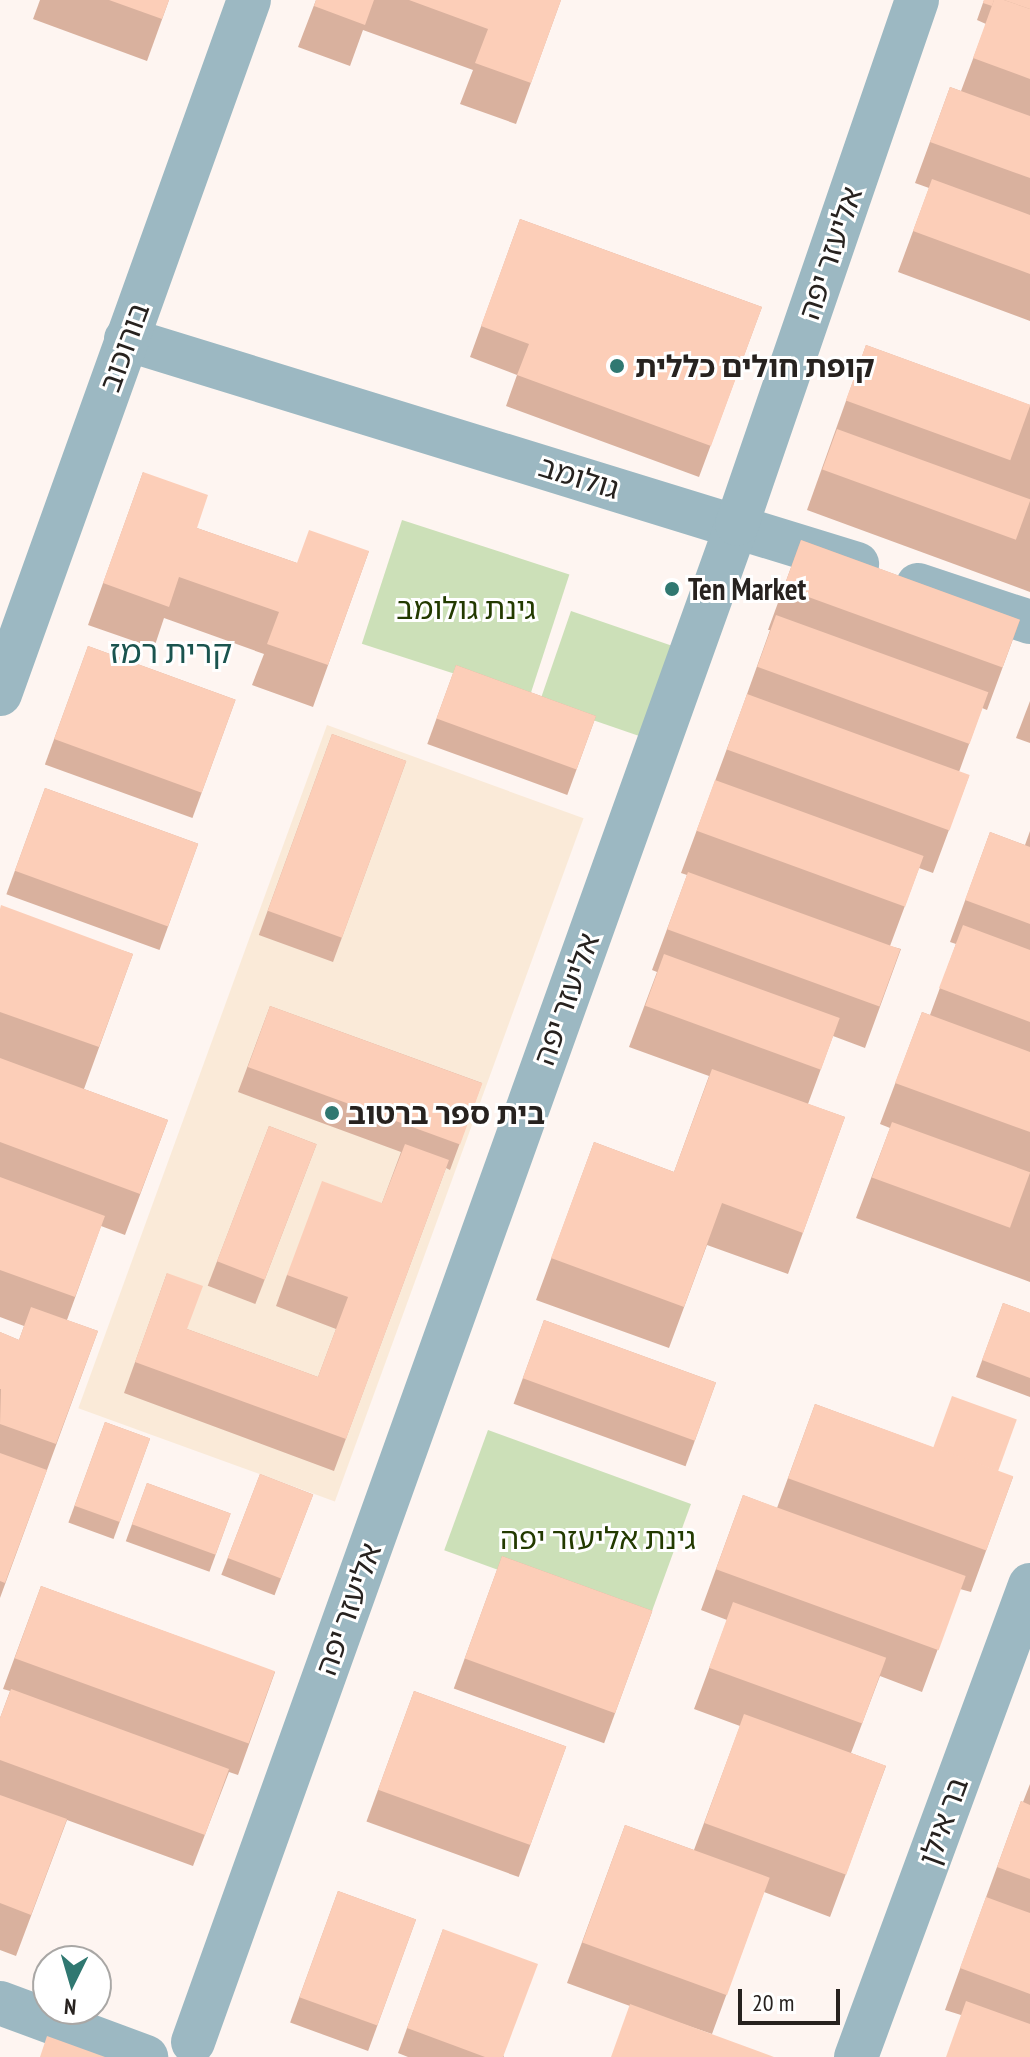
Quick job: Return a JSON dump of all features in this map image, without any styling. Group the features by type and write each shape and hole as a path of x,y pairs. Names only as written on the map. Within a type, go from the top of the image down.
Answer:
{"street":[{"name":"בורוכוב","path":"0,694 249,0"},
{"name":"אליעזר יפה","path":"186,2052 737,524 917,0"},
{"name":"גולומב","path":"126,339 737,524 1030,622"},
{"name":"בר אילן","path":"856,2057 1030,1585"},
{"path":"0,2003 146,2057"}],"shaded area":[{"name":"בית ספר ברטוב","path":"327,725 584,818 335,1502 78,1408"}],"green space":[{"name":"גינת גולומב","path":"402,520 569,574 529,698 362,644"},
{"path":"571,611 674,646 643,737 540,702"},
{"name":"גינת אליעזר יפה","path":"488,1430 691,1504 647,1624 444,1550"}],"building":[{"path":"109,0 169,0 162,19"},
{"path":"316,0 374,0 365,25 314,6"},
{"path":"409,0 561,0 531,83 475,63 488,29"},
{"path":"984,0 994,0 992,6 983,3"},
{"path":"994,0 1004,0 1030,9 1030,79 973,58"},
{"path":"1004,0 1030,0 1030,9"},
{"path":"950,87 1030,116 1030,178 930,142"},
{"path":"932,179 1030,215 1030,274 913,231"},
{"name":"קופת חולים כללית","path":"520,219 762,307 711,446 517,375 529,344 481,326"},
{"path":"866,345 1030,405 1010,460 846,400"},
{"path":"837,429 1030,499 1016,540 822,469"},
{"path":"143,472 208,495 197,528 297,563 309,530 369,551 328,665 267,644 279,612 179,577 169,607 103,583"},
{"path":"801,540 1020,620 1003,668 784,588"},
{"path":"776,615 988,692 970,744 757,667"},
{"path":"88,646 236,700 202,793 54,739"},
{"path":"456,665 596,716 577,770 437,719"},
{"path":"747,694 970,775 950,831 727,749"},
{"path":"332,734 406,761 342,938 268,911"},
{"path":"715,780 924,856 905,907 697,831"},
{"path":"45,788 198,844 168,926 15,871"},
{"path":"990,832 1030,847 1030,924 965,900"},
{"path":"688,872 900,949 880,1007 667,929"},
{"path":"1,905 133,954 99,1047 0,1012"},
{"path":"963,925 1030,950 1030,1022 939,988"},
{"path":"664,954 840,1018 821,1070 645,1006"},
{"path":"270,1006 482,1083 460,1144 248,1067"},
{"path":"922,1012 1030,1052 1030,1132 895,1083"},
{"path":"0,1058 168,1120 140,1194 0,1142"},
{"path":"712,1069 845,1117 803,1233 722,1203 684,1307 551,1258 594,1142 674,1172"},
{"path":"892,1122 1030,1172 1010,1228 872,1177"},
{"path":"269,1126 317,1144 265,1280 217,1261"},
{"path":"405,1144 449,1160 346,1439 135,1362 167,1273 203,1286 187,1329 318,1377 348,1297 287,1275 322,1181 382,1203"},
{"path":"0,1177 105,1216 75,1297 0,1270"},
{"path":"1003,1303 1030,1313 1030,1378 982,1360"},
{"path":"31,1307 98,1331 56,1444 0,1424 0,1332 19,1340"},
{"path":"544,1320 716,1383 695,1441 523,1378"},
{"path":"952,1396 1017,1420 998,1471 933,1448"},
{"path":"815,1404 1013,1476 986,1550 788,1478"},
{"path":"105,1422 150,1438 120,1522 75,1506"},
{"path":"0,1453 47,1470 5,1583 0,1581"},
{"path":"260,1474 313,1494 281,1578 228,1558"},
{"path":"147,1483 231,1513 216,1555 132,1524"},
{"path":"743,1495 966,1576 939,1650 716,1569"},
{"path":"502,1556 652,1611 615,1713 465,1658"},
{"path":"41,1586 275,1671 249,1744 15,1658"},
{"path":"733,1602 886,1658 862,1724 709,1668"},
{"path":"11,1689 229,1769 205,1835 0,1760 0,1718"},
{"path":"414,1691 566,1746 530,1845 378,1790"},
{"path":"744,1714 886,1766 846,1875 704,1823"},
{"path":"0,1795 67,1819 31,1915 0,1903"},
{"path":"1021,1801 1030,1805 1030,1879 997,1867"},
{"path":"625,1825 770,1878 727,1995 582,1942"},
{"path":"338,1891 416,1919 377,2026 299,1997"},
{"path":"986,1897 1030,1913 1030,1994 960,1968"},
{"path":"443,1929 538,1964 503,2057 485,2057 407,2028"},
{"path":"966,2001 1030,2024 1030,2057 946,2057"},
{"path":"630,2004 774,2057 611,2057"},
{"path":"47,2036 105,2057 40,2057"}],"place":[{"name":"קופת חולים כללית","path":"617,366"},
{"name":"Ten Market","path":"672,589"},
{"name":"בית ספר ברטוב","path":"332,1113"}],"district":[{"name":"קרית רמז","path":"171,651"}]}
